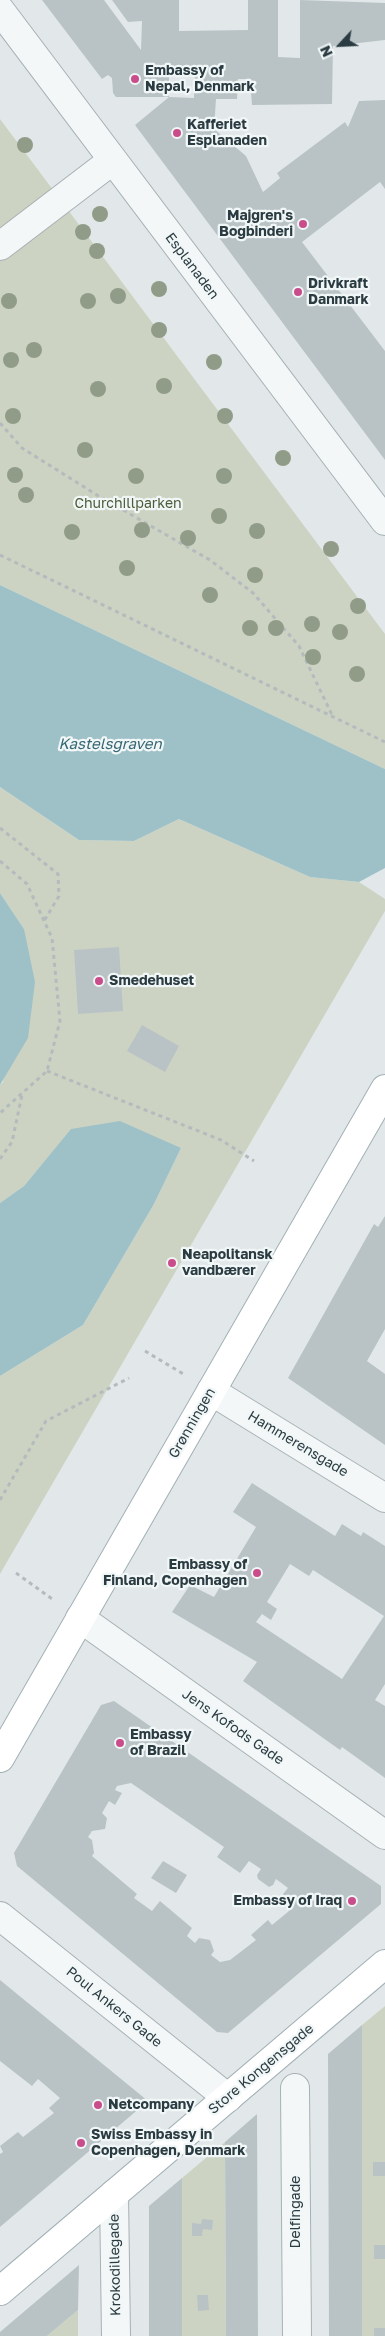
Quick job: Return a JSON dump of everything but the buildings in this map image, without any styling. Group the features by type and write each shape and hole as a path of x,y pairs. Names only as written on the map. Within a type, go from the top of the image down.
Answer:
{"main road":[{"name":"Grønningen","path":"0,1758 385,1089"},
{"name":"Store Kongensgade","path":"0,2290 385,1964"}],"street":[{"name":"Esplanaden","path":"0,10 385,521"},
{"path":"0,246 113,160"},
{"name":"Hammerensgade","path":"211,1391 385,1498"},
{"name":"Jens Kofods Gade","path":"80,1618 385,1835"},
{"name":"Poul Ankers Gade","path":"0,1916 228,2098"},
{"name":"Delfingade","path":"296,2088 297,2336"},
{"name":"Krokodillegade","path":"114,2194 116,2336"}],"path":[{"path":"0,423 22,448 97,495 210,560 252,593 299,646 333,717"},
{"path":"0,555 385,742"},
{"path":"0,828 58,874 59,896 44,921"},
{"path":"0,861 27,884 52,938 60,1021 47,1071 0,1113"},
{"path":"47,1071 222,1140 254,1161"},
{"path":"0,1159 12,1142 22,1093"},
{"path":"145,1351 211,1391"},
{"path":"0,1500 46,1421 129,1378"},
{"path":"16,1573 80,1618"}],"green space":[{"name":"Churchillparken","path":"0,119 385,634 385,769 0,585"},
{"path":"0,787 79,840 134,841 179,819 310,877 359,882 385,899 385,911 0,1574 0,1376 83,1325 154,1204 181,1148 72,1129 24,1186 0,1203 0,1085 3,1082 24,929 0,893"},
{"path":"385,2006 385,2336 362,2336 362,2025"},
{"path":"225,2142 226,2336 182,2336 182,2178"},
{"path":"78,2310 78,2336 47,2336"}],"water":[{"name":"Kastelsgraven","path":"0,585 385,769 385,868 359,882 310,877 179,819 134,841 79,840 0,787"},
{"path":"0,893 24,929 35,982 28,1038 0,1085"},
{"path":"120,1121 181,1148 154,1204 83,1325 0,1376 0,1203 24,1186 71,1129"}],"place":[{"name":"Embassy of Nepal, Denmark","path":"135,79"},
{"name":"Kafferiet Esplanaden","path":"177,133"},
{"name":"Majgren's Bogbinderi","path":"303,224"},
{"name":"Drivkraft Danmark","path":"298,292"},
{"name":"Smedehuset","path":"99,981"},
{"name":"Neapolitansk vandbærer","path":"172,1263"},
{"name":"Embassy of Finland, Copenhagen","path":"257,1573"},
{"name":"Embassy of Brazil","path":"120,1743"},
{"name":"Embassy of Iraq","path":"352,1901"},
{"name":"Netcompany","path":"98,2105"},
{"name":"Swiss Embassy in Copenhagen, Denmark","path":"81,2143"}]}
